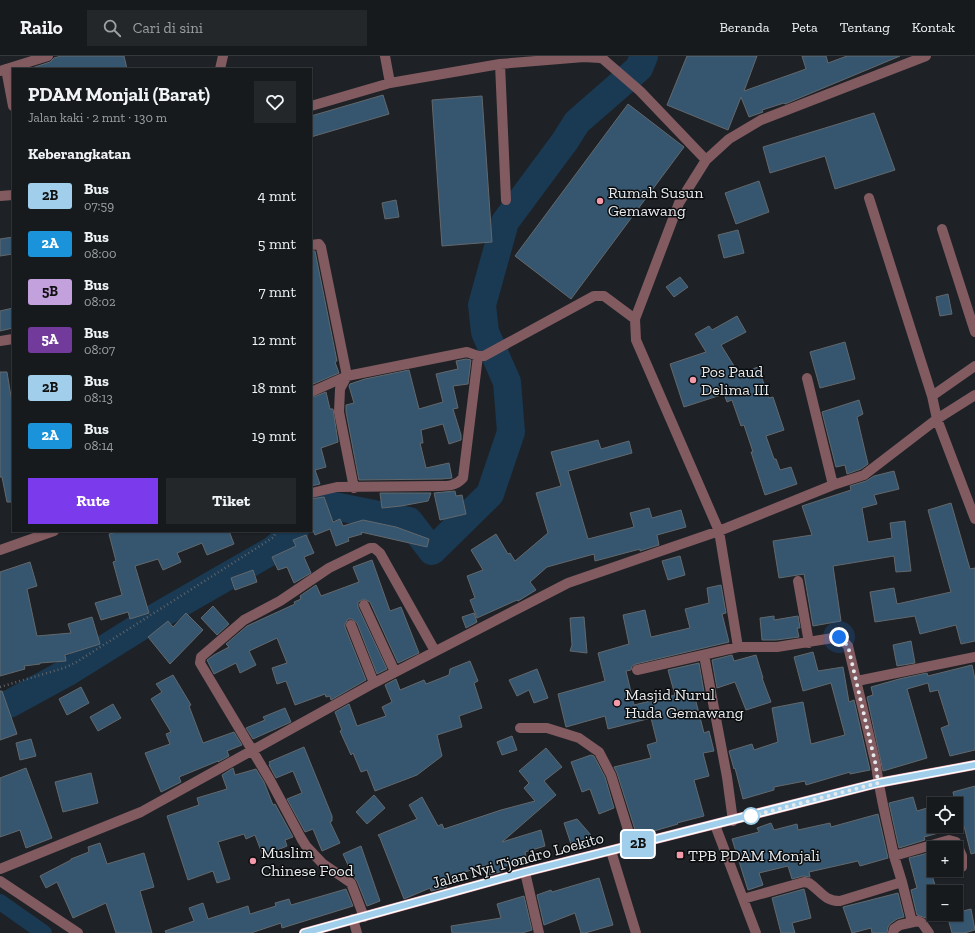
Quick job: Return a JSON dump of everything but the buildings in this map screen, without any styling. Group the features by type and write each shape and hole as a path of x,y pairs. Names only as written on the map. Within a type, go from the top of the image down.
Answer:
{"main road":[{"name":"Jalan Nyi Tjondro Loekito","path":"304,933 525,872 733,821 878,783 975,765"}],"street":[{"path":"12,102 3,70 48,56"},
{"path":"385,56 390,83"},
{"path":"220,68 221,57"},
{"path":"312,106 390,83 500,64 584,57 600,58 608,63 640,91 706,160"},
{"path":"738,647 719,531 636,340 635,320 679,203 706,160 729,139 761,120 920,57"},
{"path":"500,64 506,200"},
{"path":"0,196 12,195"},
{"path":"869,198 932,396 936,419 975,519"},
{"path":"942,229 975,332"},
{"path":"312,245 319,244 321,246 347,376 340,389 339,412 354,488"},
{"path":"312,392 347,376 467,352 482,356 507,344 594,296 604,296 635,320"},
{"path":"0,341 12,339"},
{"path":"312,493 337,487 354,488 453,485 459,482 463,478 482,356"},
{"path":"932,396 975,366"},
{"path":"807,378 834,485"},
{"path":"0,869 141,812 374,683 568,583 719,531 834,485 864,475 936,419 975,395"},
{"path":"0,550 51,532"},
{"path":"364,916 351,883 322,863 306,846 252,750 200,664 201,657 244,620 280,601 329,568 370,548 377,550 380,553 435,651"},
{"path":"798,581 809,643"},
{"path":"364,605 395,672"},
{"path":"350,625 374,683"},
{"path":"637,670 704,656 738,647 777,647 839,637 844,641 848,646 857,681 876,766 888,834 912,922"},
{"path":"704,656 727,777 733,821"},
{"path":"857,681 975,657"},
{"path":"520,728 546,728 579,738 600,752 611,776 633,846"},
{"path":"715,825 756,933"},
{"path":"894,856 927,846"},
{"path":"611,851 636,933"},
{"path":"525,872 539,933"},
{"path":"0,881 78,933"},
{"path":"743,899 804,882 809,883 831,901 840,901 902,882"},
{"path":"353,920 357,933"},
{"path":"893,933 897,927 912,922 920,922 929,933"}],"path":[{"path":"0,687 64,668 75,663 274,537 276,532"}],"waterway":[{"path":"312,515 324,504 409,521 432,551 490,494 511,432 507,382 485,332 482,305 505,222 565,141 577,122 639,68 644,56"},
{"path":"0,707 11,703 66,673 151,620 273,550 294,532"},
{"path":"0,902 44,933"}],"bus line":[{"name":"2B","path":"304,933 525,872 878,783 975,765"}],"place":[{"name":"Rumah Susun Gemawang","path":"600,201"},
{"name":"Pos Paud Delima III","path":"693,380"},
{"name":"Masjid Nurul Huda Gemawang","path":"617,703"},
{"name":"TPB PDAM Monjali","path":"680,855"},
{"name":"Muslim Chinese Food","path":"253,861"}],"route":[{"path":"751,816 748,817 878,783 876,766 848,646 839,637"}]}
